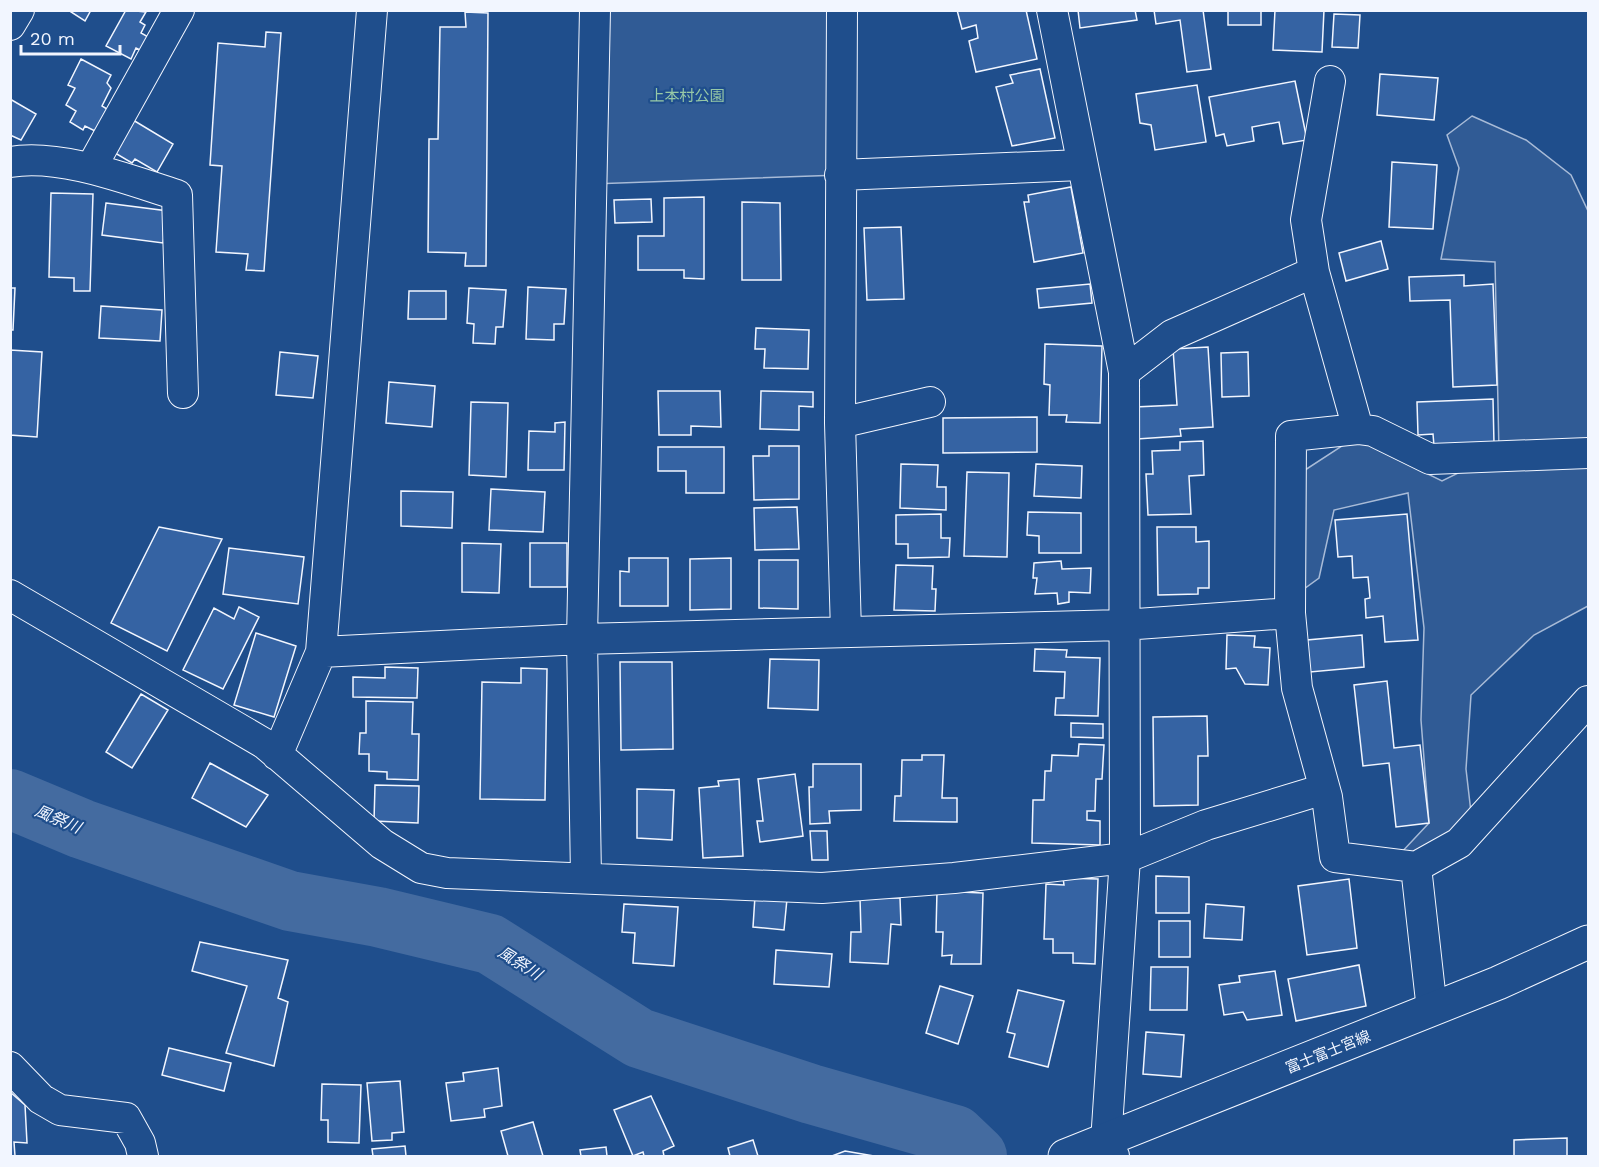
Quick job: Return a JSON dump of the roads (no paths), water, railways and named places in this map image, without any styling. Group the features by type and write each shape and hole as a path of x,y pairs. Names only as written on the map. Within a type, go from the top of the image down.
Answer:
{"main road":[{"name":"富士富士宮線","path":"1065,1156 1110,1149 1588,942"}],"street":[{"path":"10,25 19,10"},
{"path":"91,168 178,10"},
{"path":"277,755 321,652 372,10"},
{"path":"586,876 582,639 595,10"},
{"path":"842,10 840,423 846,632"},
{"path":"1052,10 1124,372 1125,858 1110,1149"},
{"path":"1330,81 1306,220 1314,272 1358,429"},
{"path":"10,162 24,160 91,168 177,195 183,393"},
{"path":"840,175 1081,165"},
{"path":"1124,372 1172,335 1314,272"},
{"path":"840,423 930,402"},
{"path":"1588,453 1430,459 1373,431 1358,429 1291,436 1290,613 1298,688 1324,789 1335,857 1416,867 1459,843 1588,700"},
{"path":"10,595 265,744 382,844 421,868 447,873 586,876 822,888 954,878 1125,858 1206,825 1324,789"},
{"path":"321,652 582,639 1123,625 1290,613"},
{"path":"1416,867 1432,1010"},
{"path":"10,1067 41,1099 60,1110 126,1118 140,1143 143,1156"}],"waterway":[{"name":"風祭川","path":"10,799 82,829 290,901 378,917 490,944 639,1038 811,1094 955,1135 977,1156"}],"park label":[{"name":"上本村公園","path":"687,96"}]}
